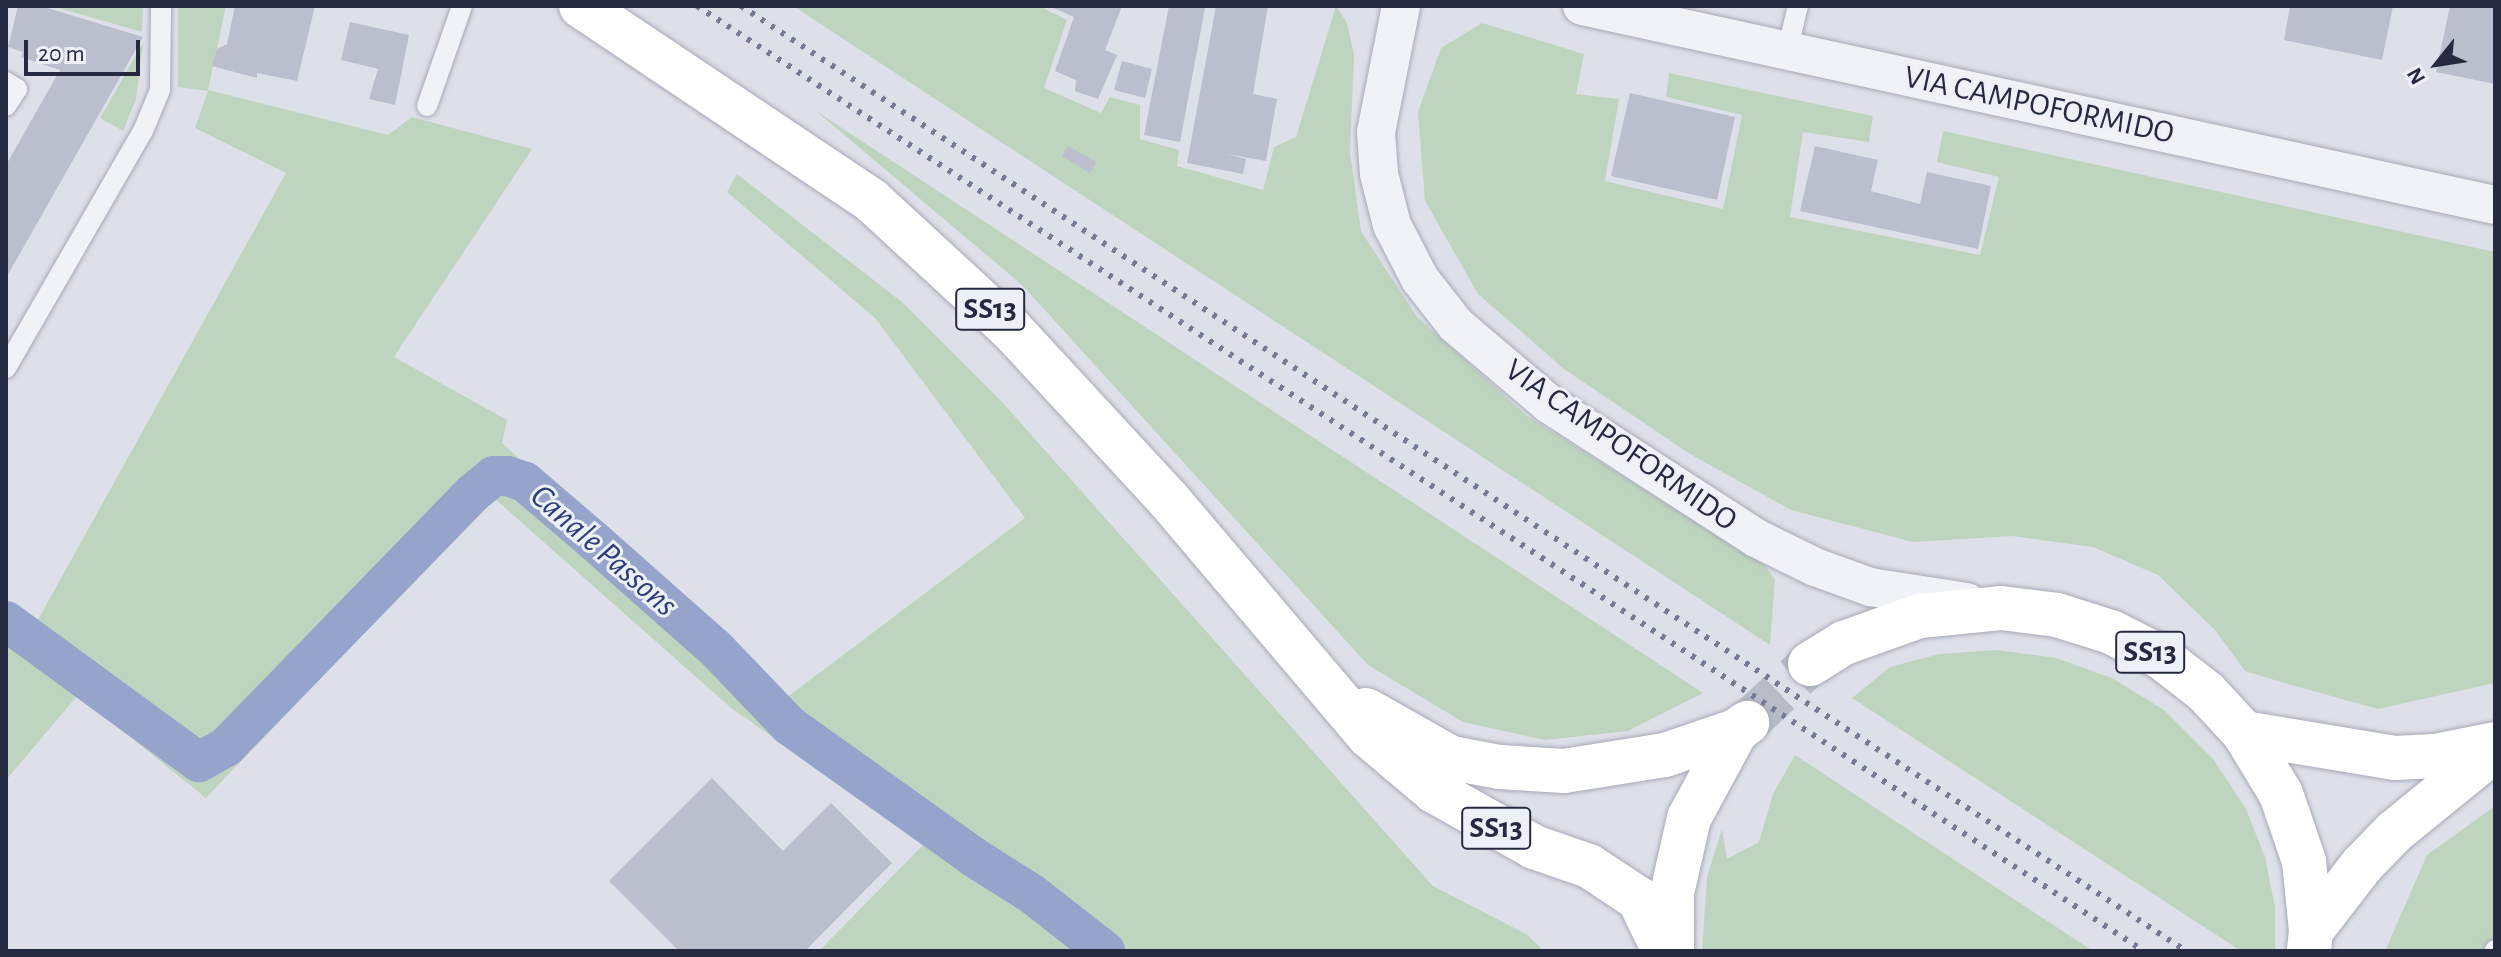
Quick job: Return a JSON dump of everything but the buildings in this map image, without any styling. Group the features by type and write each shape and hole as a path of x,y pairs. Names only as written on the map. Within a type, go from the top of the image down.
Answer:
{"main road":[{"name":"SS13","path":"581,6 871,200 1011,329 1168,499 1369,736 1434,791 1534,847 1589,866 1639,899 1664,951"},
{"name":"SS13","path":"1810,664 1844,643 1920,616 2001,608 2057,615 2111,632 2161,657 2206,692 2244,733 2286,807 2304,861 2310,941"},
{"name":"SS13","path":"1329,690 1451,758 1500,767 1564,771 1621,763 1665,755 1742,727 1689,818 1672,893 1672,951"},
{"name":"SS13","path":"2244,733 2395,758 2495,747"},
{"name":"SS13","path":"2310,941 2362,865 2394,832 2495,747"}],"street":[{"name":"VIA CAMPOFORMIDO","path":"1401,6 1376,132 1379,174 1392,225 1420,279 1456,325 1549,404 1756,538 1815,567 1870,587 2001,608"},
{"name":"VIA CAMPOFORMIDO","path":"1582,6 2495,205"}],"lane":[{"path":"6,368 143,131 160,90 161,6"},
{"path":"427,106 462,6"},
{"path":"1787,51 1798,6"},
{"path":"6,82 17,89 6,106"}],"green space":[{"path":"52,6 143,6 142,32"},
{"path":"178,6 226,6 208,90 388,135 412,117 532,149 394,357 507,420 502,443 786,698 1025,518 875,318 727,192 737,174 902,302 1002,402 1433,886 1526,934 1544,951 819,951 925,843 731,708 494,498 206,798 78,695 6,780 6,605 35,625 286,173 195,128 208,91 178,87"},
{"path":"793,6 1039,6 1067,20 1044,88 1101,113 1110,97 1140,105 1140,139 1179,150 1177,166 1263,190 1274,147 1296,137 1336,6 1347,23 1354,55 1350,152 1361,231 1417,317 1527,416 1764,565 1775,579 1770,645"},
{"path":"1482,23 1584,54 1576,94 1619,99 1605,181 1723,209 1742,115 1666,97 1669,73 1873,116 1869,142 1803,132 1790,217 1980,255 1999,177 1937,162 1943,131 2495,252 2495,683 2378,709 2281,682 2245,671 2215,630 2158,575 2093,547 2012,536 1913,542 1791,510 1690,454 1564,369 1478,294 1425,201 1418,112 1441,48"},
{"path":"143,43 136,99 123,131 100,118"},
{"path":"816,111 1703,693 1628,731 1545,740 1463,722 1368,665 1022,285"},
{"path":"1996,650 2056,658 2112,678 2164,710 2214,760 2246,809 2265,857 2275,907 2275,951 2241,951 1852,698 1890,667 1939,654"},
{"path":"1795,755 2093,951 1702,951 1707,877 1722,829 1727,859 1759,842 1773,794"},
{"path":"2495,806 2495,951 2385,951 2427,855"}],"waterway":[{"name":"Canale Passons","path":"6,621 199,762 226,747 473,493 494,476 507,476 525,482 594,541 717,650 790,726 972,856 1032,894 1105,951"}],"tunnel":[{"path":"1747,723 1810,664"}],"railway":[{"path":"697,6 2144,951"},
{"path":"741,6 2186,951"}]}
